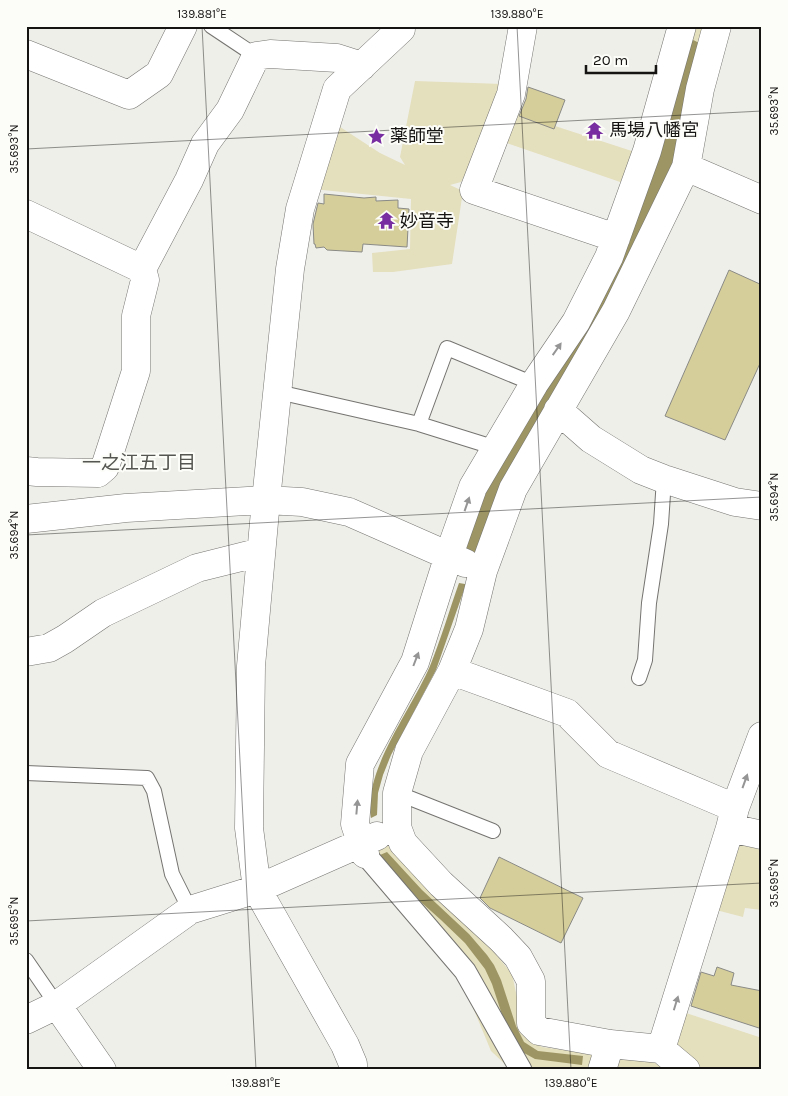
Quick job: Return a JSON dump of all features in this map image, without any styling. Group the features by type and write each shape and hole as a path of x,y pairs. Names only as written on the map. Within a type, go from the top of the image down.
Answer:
{"street":[{"path":"26,54 130,95 159,74 183,26"},
{"path":"353,1070 353,1064 345,1045 257,889 249,828 251,666 290,269 300,209 337,89 401,29 401,26"},
{"path":"522,26 511,94 474,190 616,238"},
{"path":"520,1070 465,971 375,840 355,824 360,764 415,662 473,487 534,384 576,322 609,256 647,151 682,26"},
{"path":"375,840 397,793 409,751 452,671 469,630 483,571 513,489 616,311 686,167 700,89 717,26"},
{"path":"26,471 98,473 106,467 136,371 136,316 145,280 142,269 189,180 205,144 230,110 256,56 270,54 337,58 362,66"},
{"path":"686,167 762,200"},
{"path":"26,214 142,269"},
{"path":"558,410 591,439 641,470 735,502 762,506"},
{"path":"26,519 126,508 266,500 302,502 349,512 483,571"},
{"path":"26,652 48,648 65,640 103,613 197,568 262,552"},
{"path":"452,671 567,713 608,754 762,835"},
{"path":"661,1049 732,818 762,736"},
{"path":"26,1020 57,1006 190,910 257,889 375,840 403,843 441,884 518,957 531,981 531,1023 539,1031 605,1059 661,1049"},
{"path":"57,1006 102,1070"},
{"path":"661,1049 686,1070"}],"lane":[{"path":"211,26 256,56"},
{"path":"419,424 447,348 534,384"},
{"path":"278,392 419,424 496,448"},
{"path":"639,678 645,660 649,603 664,479"},
{"path":"26,774 147,778 154,791 172,874 190,910"},
{"path":"397,793 493,831"},
{"path":"26,960 57,1006"}],"shaded area":[{"path":"671,26 707,26 679,167 480,557 449,540 576,309 626,184 501,141 512,112 638,153"},
{"path":"415,81 503,84 484,140 461,182 450,185 463,191 452,264 393,272 373,272 372,253 410,249 411,199 313,189 334,123 380,153 405,165 400,157"},
{"path":"459,583 465,584 465,587 436,670 391,755 378,793 377,815 371,818 370,800 381,761 430,666"},
{"path":"384,844 390,844 476,930 512,974 524,1030 533,1042 542,1047 592,1054 592,1070 511,1070 491,1051 454,962 354,857"},
{"path":"737,844 762,850 762,910 745,908 743,917 716,910"},
{"path":"387,852 422,890 469,934 487,955 501,980 516,1026 524,1042 538,1051 583,1056 582,1065 535,1059 517,1049 507,1030 485,969 465,943 422,903 381,858 380,855"},
{"path":"683,1012 762,1038 762,1070 701,1070 679,1052 675,1037"},
{"path":"613,1058 653,1059 672,1070 609,1070"}],"building":[{"path":"528,87 565,100 554,129 519,116 526,99"},
{"path":"324,194 364,198 376,197 376,201 398,200 398,208 409,209 407,247 363,244 362,252 327,250 324,247 316,248 313,224 318,203 324,204"},
{"path":"729,270 762,285 762,359 725,440 665,416"},
{"path":"499,857 583,898 561,943 490,908 480,898"},
{"path":"717,967 734,973 731,985 762,991 762,1029 691,1006 701,972 714,976"}],"waterway":[{"path":"468,554 474,527 627,261 663,148 686,59"}],"place":[{"name":"馬場八幡宮","path":"595,130"},
{"name":"薬師堂","path":"376,136"},
{"name":"妙音寺","path":"386,221"}],"district":[{"name":"一之江五丁目","path":"139,462"}]}
